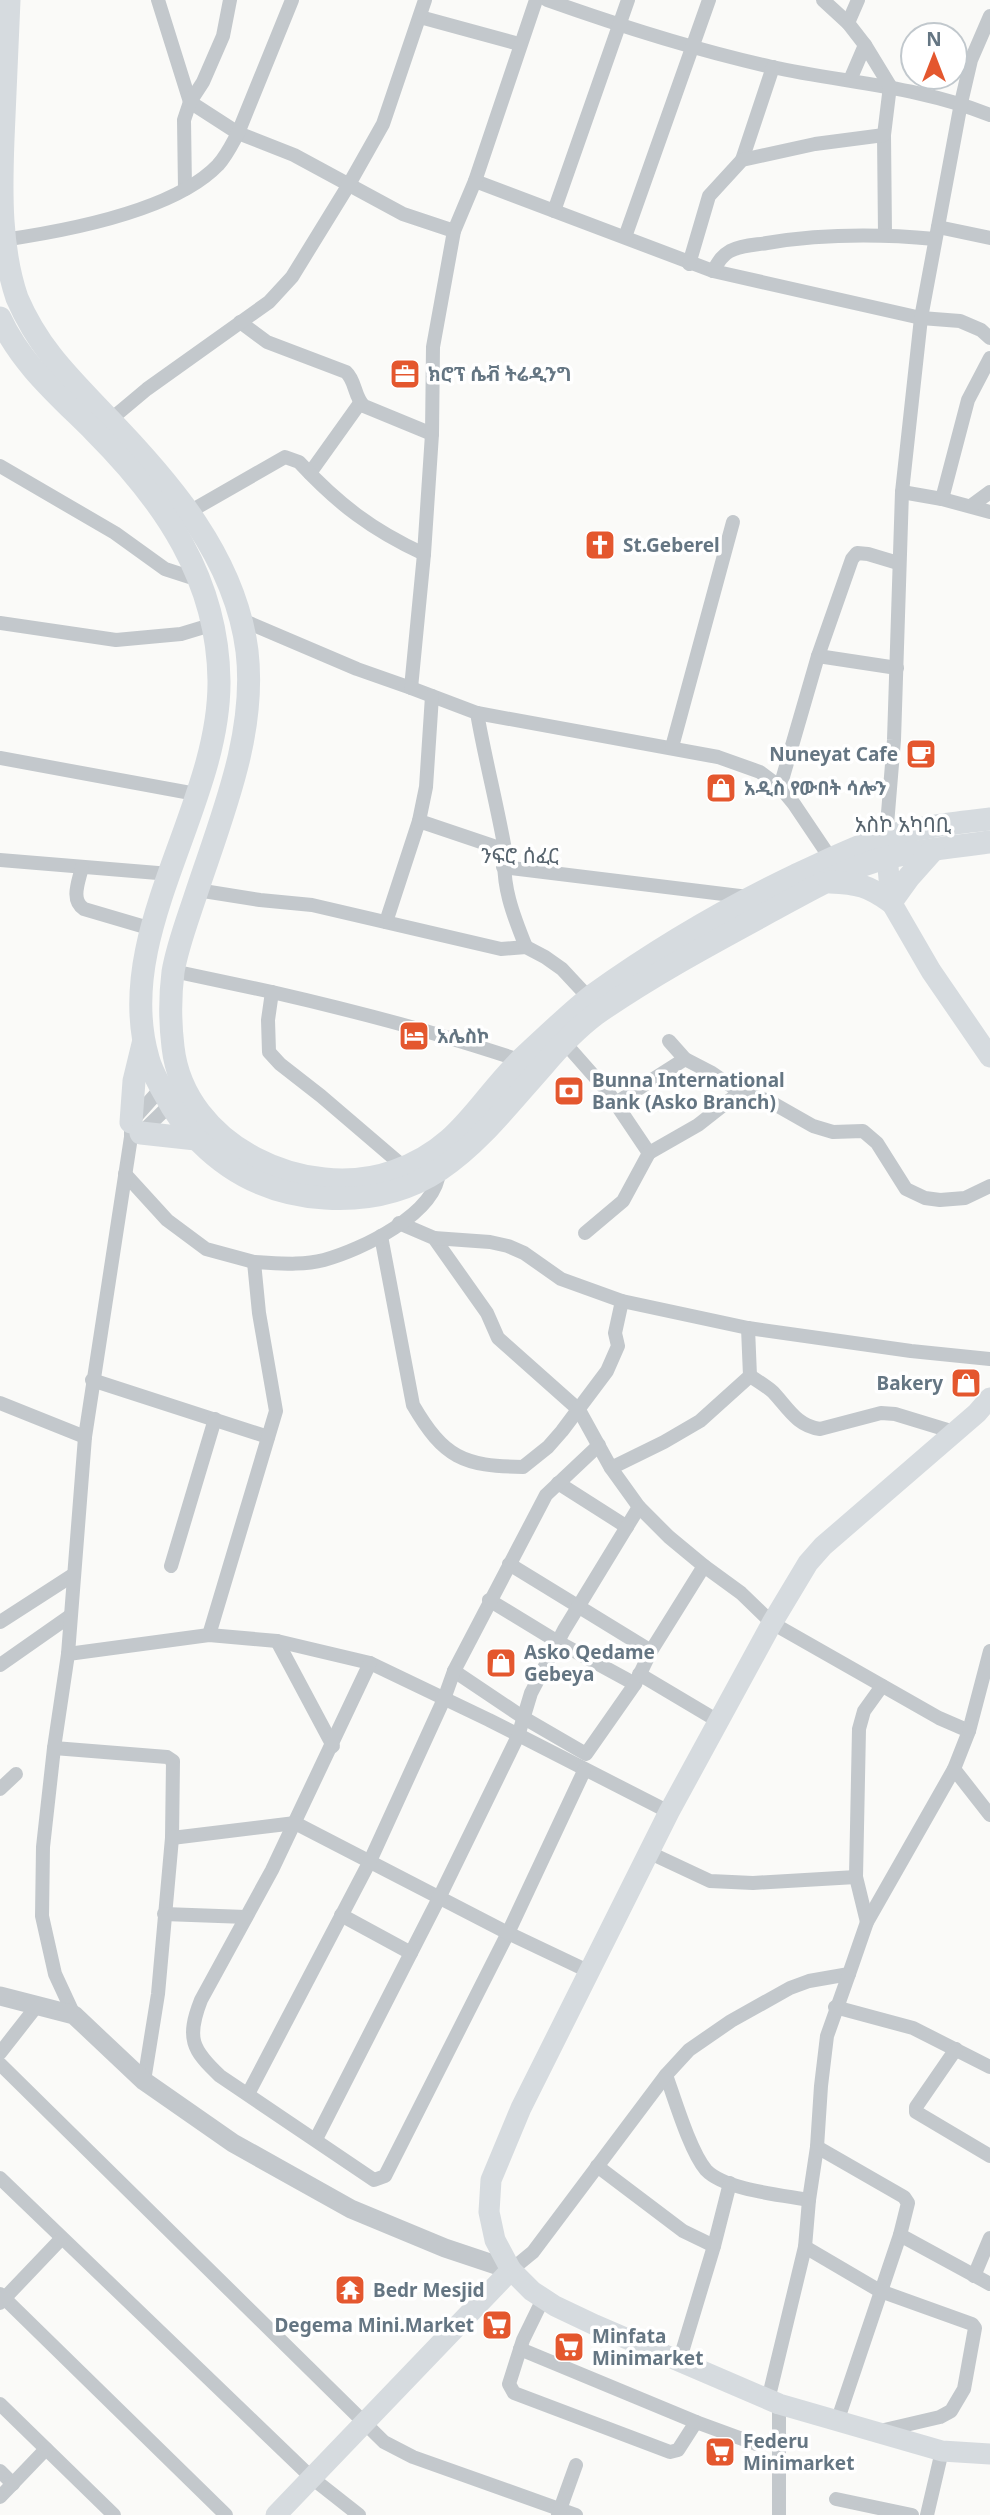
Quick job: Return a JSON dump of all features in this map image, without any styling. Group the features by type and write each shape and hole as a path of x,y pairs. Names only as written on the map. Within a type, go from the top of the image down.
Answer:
{"main road":[{"path":"9,0 0,196 7,268 16,295 38,339 60,369 110,420 189,512 219,561 236,598 242,620 248,666 246,724 234,776 173,971 171,1012 173,1088 197,1139 224,1163 272,1190 311,1197 373,1198 400,1190 439,1172 469,1148 564,1042 594,1015 689,955 886,847 933,850 990,842"},
{"path":"0,318 13,344 44,382 104,442 161,508 176,530 200,580 214,624 219,677 217,721 211,755 144,958 141,1015 148,1059 218,1133 252,1156 290,1174 342,1179 369,1177 404,1167 444,1146 463,1128 519,1060 589,998 663,948 749,897 831,859 990,819"},
{"path":"886,847 891,902"},
{"path":"891,902 933,850"},
{"path":"824,882 861,884 891,902 931,971 990,1057"},
{"path":"144,1041 134,1081 134,1131 197,1139"},
{"path":"990,1398 977,1413 823,1546 808,1563 718,1721 588,1971 522,2108 491,2180 489,2212 495,2240 512,2270 543,2299 595,2325 773,2402 942,2451 990,2454"},
{"path":"276,2515 512,2270"}],"street":[{"path":"158,0 190,102 237,133 294,155 403,214 454,231"},
{"path":"185,189 184,120 190,102 203,82 223,36 230,0"},
{"path":"3,240 135,212 185,189 217,167 228,153 237,133 292,0"},
{"path":"110,420 147,389 269,302 292,276 383,124 425,0"},
{"path":"411,688 432,434 433,346 454,231 475,181 536,0"},
{"path":"547,0 618,26 692,47 773,67 890,86 961,103 990,115"},
{"path":"554,211 628,0"},
{"path":"625,237 709,0"},
{"path":"823,0 848,23 890,86 884,135 885,234"},
{"path":"848,23 858,0"},
{"path":"886,847 897,668 902,492 921,318 961,103 971,61 990,16"},
{"path":"420,17 520,44"},
{"path":"850,79 865,45"},
{"path":"689,264 709,196 742,160 773,67"},
{"path":"742,160 815,144 884,135"},
{"path":"475,181 689,264 921,318 960,321 981,330 990,338"},
{"path":"713,271 721,258 743,246 783,241 936,233 990,238"},
{"path":"240,322 267,342 346,372 351,377 364,407 432,434"},
{"path":"942,499 968,400 990,358"},
{"path":"310,473 360,402"},
{"path":"189,512 285,457 299,462 344,506 374,528 424,554"},
{"path":"0,466 115,533 165,569 200,580"},
{"path":"902,492 990,512"},
{"path":"971,506 990,492"},
{"path":"672,747 733,522"},
{"path":"780,787 818,656 852,559 857,554 868,554 898,563"},
{"path":"242,620 357,669 477,713 672,747 718,757 760,772 780,787 814,831 831,859"},
{"path":"0,624 116,640 181,634 214,624"},
{"path":"818,656 897,668"},
{"path":"386,922 419,821 426,787 432,696"},
{"path":"477,713 505,850 503,867 507,892 526,947"},
{"path":"0,758 197,794"},
{"path":"419,821 505,850"},
{"path":"0,860 170,874"},
{"path":"82,867 76,900 78,906 152,929"},
{"path":"503,867 749,897"},
{"path":"197,890 312,905 501,949 526,947 562,969 589,998"},
{"path":"173,971 339,1007 519,1060"},
{"path":"272,992 268,1020 270,1052 280,1064 404,1167"},
{"path":"669,1041 685,1059 740,1092 769,1101 813,1126 833,1132 863,1131 877,1143 906,1189 925,1198 965,1198 990,1186"},
{"path":"564,1042 616,1103 649,1153"},
{"path":"616,1103 685,1059"},
{"path":"173,1088 134,1131 92,1380 85,1437 68,1654 43,1847 42,1916 55,1974 74,2015 145,2081 233,2143 351,2209 445,2248 512,2270 533,2252 666,2076 689,2050 731,2021 790,1988 809,1981 849,1974"},
{"path":"585,1233 623,1201 649,1153 698,1125 740,1092"},
{"path":"125,1174 167,1220 206,1249 254,1262 292,1264 323,1260 382,1236 430,1196 438,1184 439,1172"},
{"path":"399,1223 434,1238 508,1246 524,1253 561,1279 622,1301 748,1328 911,1351 990,1359"},
{"path":"382,1236 413,1405 423,1422 451,1453 485,1466 523,1467 548,1447 579,1410 607,1371 618,1346 615,1333 622,1301"},
{"path":"434,1238 487,1313 498,1338 579,1410 611,1468 639,1507 704,1566 741,1593 772,1623 939,1718 969,1731"},
{"path":"209,1635 276,1411 254,1262"},
{"path":"748,1328 750,1376"},
{"path":"750,1376 766,1386 797,1421 809,1428 820,1429 881,1413 895,1414 954,1432"},
{"path":"611,1468 664,1443 700,1421 750,1376"},
{"path":"92,1380 268,1437"},
{"path":"0,1403 85,1437"},
{"path":"172,1566 215,1419"},
{"path":"248,2094 370,1861 444,1699 454,1671 489,1600 546,1495 599,1445"},
{"path":"558,1482 627,1527"},
{"path":"316,2139 439,1898 517,1736 531,1693 578,1607 639,1507"},
{"path":"509,1564 651,1651"},
{"path":"454,1671 524,1718 586,1754 637,1679 651,1651 704,1566"},
{"path":"0,1622 73,1576"},
{"path":"489,1600 558,1642 718,1721"},
{"path":"0,1665 70,1616"},
{"path":"68,1654 209,1635 277,1641 370,1663 669,1812"},
{"path":"277,1641 333,1746"},
{"path":"779,2515 773,2402 804,2247 827,2036 867,1922 954,1769 969,1731 990,1651"},
{"path":"370,1663 295,1823 201,2000 194,2017 192,2036 200,2057 220,2076 374,2180 385,2176 508,1933 584,1771"},
{"path":"867,1922 856,1877 859,1729 864,1711 882,1686"},
{"path":"54,1748 167,1757 173,1761 172,1838 158,1994 145,2081"},
{"path":"954,1769 990,1815"},
{"path":"0,1789 16,1774"},
{"path":"172,1838 295,1823 508,1933 588,1971"},
{"path":"648,1852 710,1881 753,1883 856,1877"},
{"path":"164,1914 246,1917"},
{"path":"341,1915 411,1952"},
{"path":"0,1996 74,2015"},
{"path":"0,2053 36,2007"},
{"path":"835,2007 913,2028 990,2067"},
{"path":"956,2049 916,2107 916,2112 990,2156"},
{"path":"0,2064 363,2423 398,2451 559,2512 576,2515"},
{"path":"666,2076 683,2125 705,2169 730,2183 809,2200"},
{"path":"817,2147 904,2197 908,2203 900,2235 837,2422"},
{"path":"597,2166 683,2231 714,2246"},
{"path":"0,2178 312,2478 359,2515"},
{"path":"680,2362 730,2183"},
{"path":"900,2235 990,2284"},
{"path":"974,2276 990,2238"},
{"path":"61,2239 2,2298 226,2515"},
{"path":"804,2247 880,2291 972,2324 975,2334 964,2389 951,2411 940,2417 874,2433"},
{"path":"543,2299 520,2349 509,2384 514,2393 670,2452 678,2450 696,2423"},
{"path":"520,2349 696,2423 756,2444"},
{"path":"0,2404 114,2515"},
{"path":"0,2497 46,2449"},
{"path":"926,2515 942,2451"},
{"path":"559,2512 576,2465"},
{"path":"0,2471 13,2484"},
{"path":"836,2499 912,2515"}],"place":[{"name":"ክሮፕ ሴቭ ትሬዲንግ","path":"405,374"},
{"name":"St.Geberel","path":"600,545"},
{"name":"Nuneyat Cafe","path":"921,754"},
{"name":"አዲስ የውበት ሳሎን","path":"721,788"},
{"name":"አሌስኮ","path":"414,1036"},
{"name":"Bunna International Bank (Asko Branch)","path":"569,1091"},
{"name":"Bakery","path":"966,1383"},
{"name":"Asko Qedame Gebeya","path":"501,1663"},
{"name":"Bedr Mesjid","path":"350,2290"},
{"name":"Degema Mini.Market","path":"497,2325"},
{"name":"Minfata Minimarket","path":"569,2347"},
{"name":"Federu Minimarket","path":"720,2452"}],"district":[{"name":"አስኮ አካባቢ","path":"903,824"},
{"name":"ንፍሮ ሰፈር","path":"520,855"}]}
